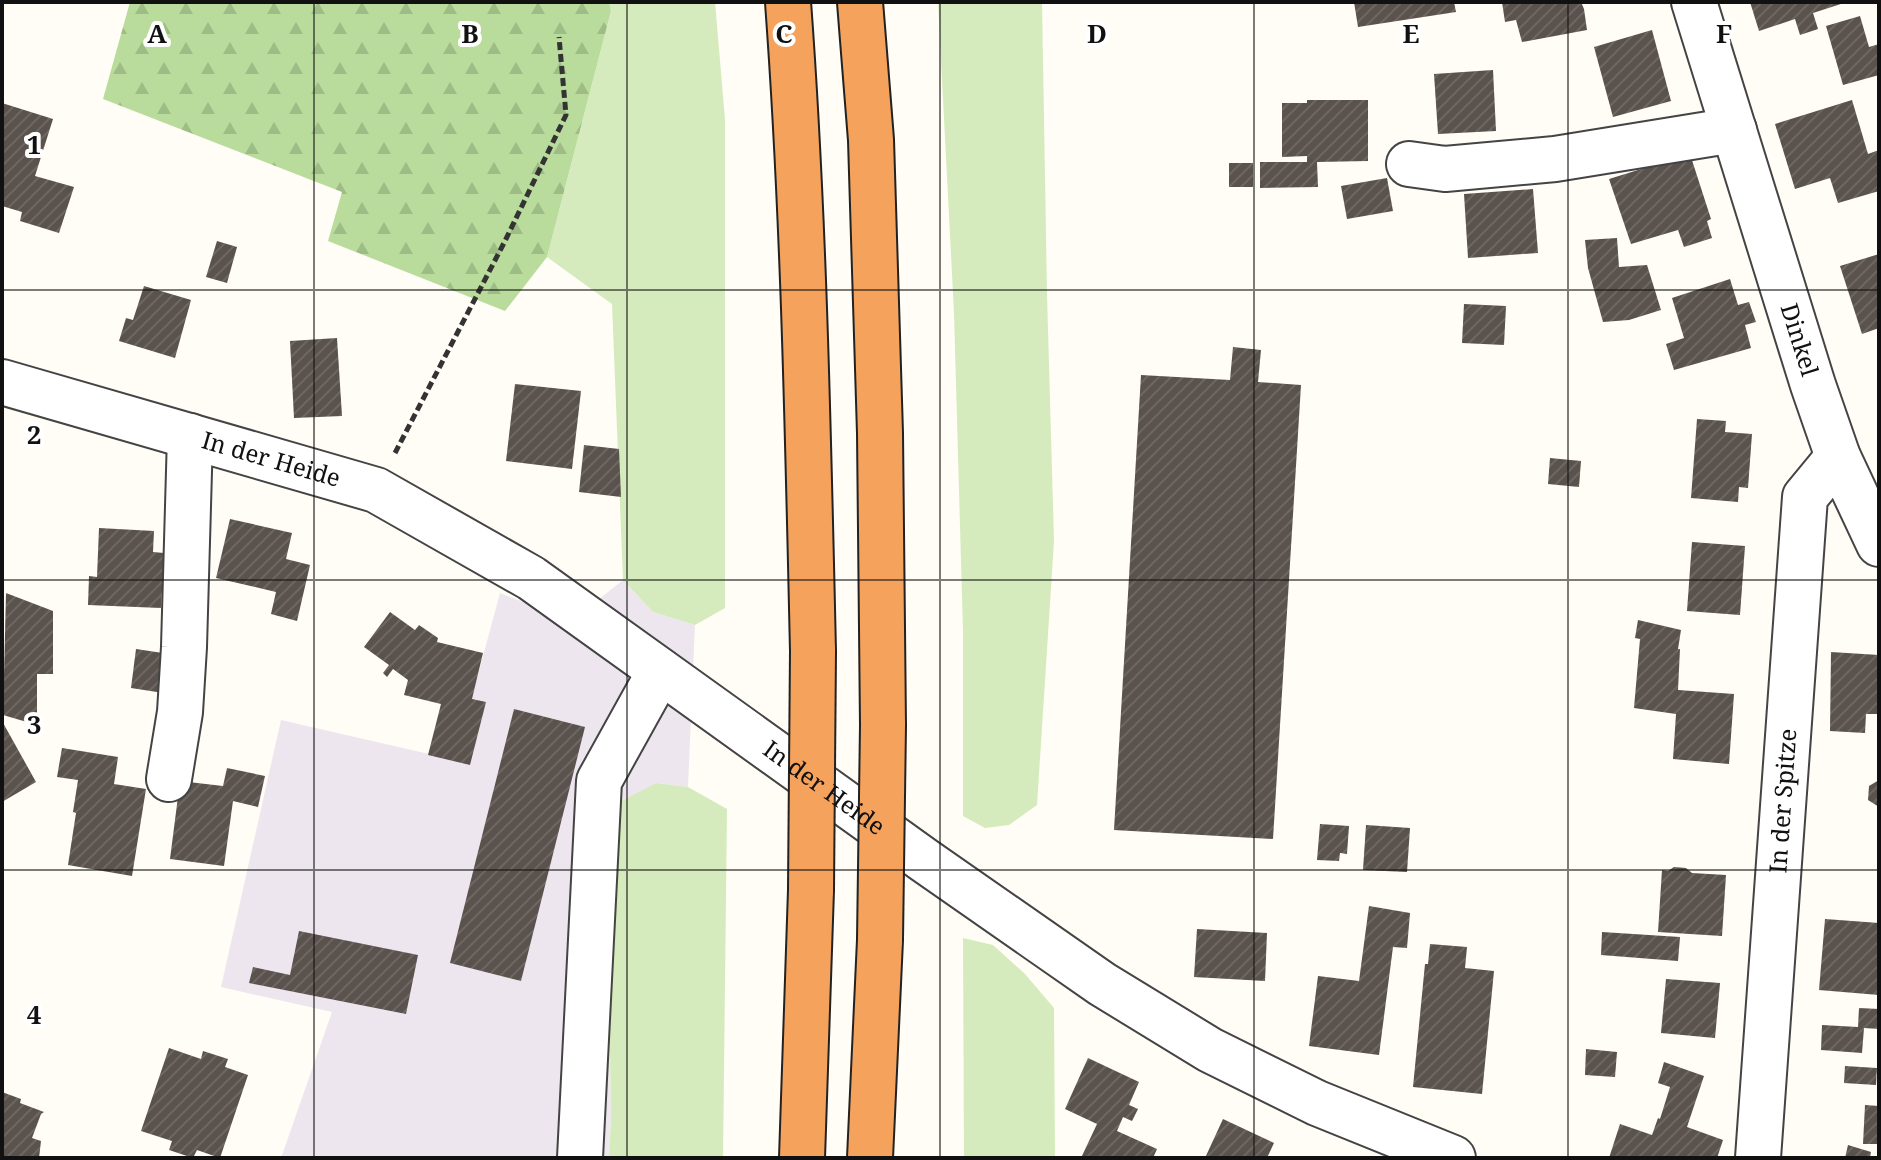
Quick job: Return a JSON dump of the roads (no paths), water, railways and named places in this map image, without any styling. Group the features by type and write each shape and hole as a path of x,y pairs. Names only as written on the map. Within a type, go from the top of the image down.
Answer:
{"highway":[{"path":"788,2 798,130 813,651 811,890 802,1158"},
{"path":"860,2 871,140 883,725 880,940 870,1158"}],"street":[{"name":"Dinkel","path":"1694,2 1813,385 1838,457 1879,544"},
{"path":"1409,164 1445,169 1555,159 1734,130"},
{"name":"In der Heide","path":"2,382 376,490 531,578 1102,984 1210,1050 1317,1103 1453,1158"},
{"name":"In der Heide","path":"169,779 180,712 190,436"},
{"name":"In der Spitze","path":"1758,1158 1805,497 1838,457"},
{"path":"580,1158 599,781 660,671"}]}
